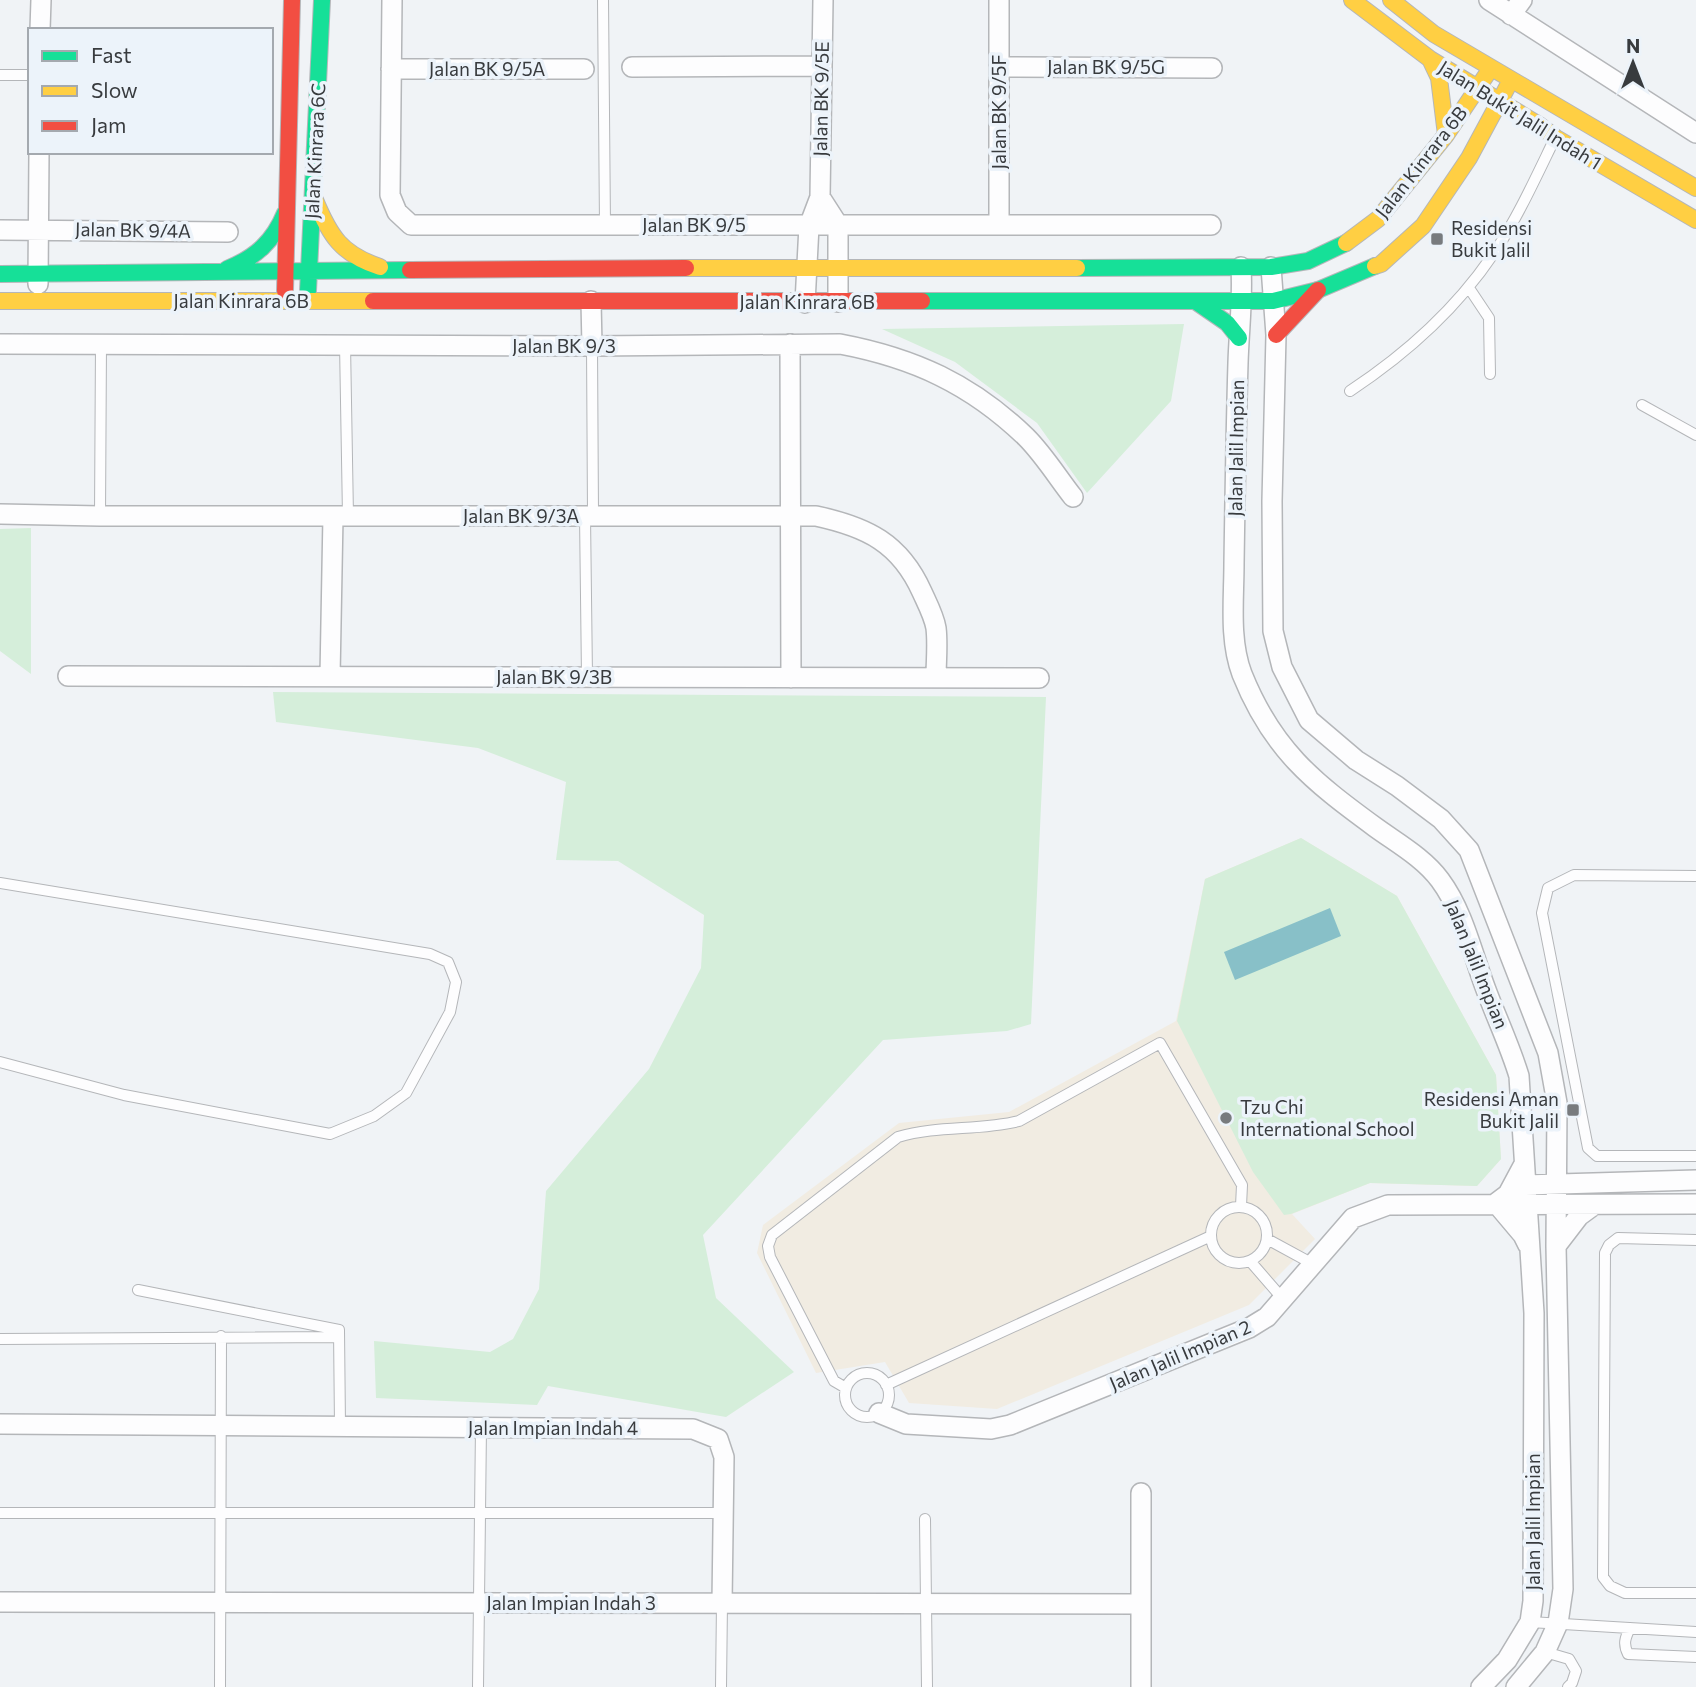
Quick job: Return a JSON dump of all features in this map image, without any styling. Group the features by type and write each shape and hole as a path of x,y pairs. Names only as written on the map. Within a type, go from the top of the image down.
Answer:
{"street":[{"path":"40,28 41,0"},
{"name":"Jalan Kinrara 6C","path":"285,301 292,0"},
{"name":"Jalan Kinrara 6C","path":"308,301 322,0"},
{"name":"Jalan BK 9/5","path":"392,0 390,195 397,212 411,225 1211,225"},
{"name":"Jalan BK 9/5E","path":"805,303 809,226 820,197 823,0"},
{"name":"Jalan BK 9/5F","path":"999,0 999,225"},
{"name":"Jalan Bukit Jalil Indah 1","path":"1352,0 1430,59 1556,138 1696,220"},
{"name":"Jalan Bukit Jalil Indah 1","path":"1391,0 1434,34 1696,188"},
{"path":"1489,0 1516,8 1696,133"},
{"path":"1430,59 1440,78 1446,135"},
{"path":"632,67 822,66"},
{"name":"Jalan BK 9/5G","path":"999,67 1212,68"},
{"name":"Jalan Kinrara 6B","path":"0,274 1271,267 1322,256 1378,219 1446,135 1491,68"},
{"name":"Jalan BK 9/5A","path":"391,69 584,69"},
{"name":"Jalan Kinrara 6B","path":"0,301 1273,301 1318,290 1381,264 1423,226 1469,158 1511,80"},
{"path":"1518,128 1539,125"},
{"path":"1469,158 1492,136 1499,133"},
{"path":"38,301 39,154"},
{"path":"312,194 327,229 335,242 349,255 363,262 400,272"},
{"path":"820,197 838,225 838,302"},
{"path":"214,274 252,259 264,249 281,224 286,210"},
{"name":"Jalan BK 9/4A","path":"0,230 228,232"},
{"name":"Jalan Jalil Impian","path":"1271,267 1276,335 1272,500 1273,631 1282,667 1309,720 1347,753 1441,819 1469,850 1548,1053 1557,1103 1556,1246 1563,1589 1558,1623 1545,1652 1516,1687"},
{"name":"Jalan Jalil Impian","path":"1241,268 1243,301 1239,338 1234,635 1241,672 1261,713 1290,758 1322,788 1418,858 1440,879 1455,905 1519,1076 1534,1313 1533,1601 1530,1622 1507,1660 1481,1687"},
{"path":"1276,335 1318,290"},
{"path":"591,301 592,346"},
{"path":"1195,301 1227,323 1239,338"},
{"name":"Jalan BK 9/3","path":"0,344 840,344 880,351 947,377 990,405 1028,439 1073,497"},
{"path":"790,345 791,678"},
{"name":"Jalan BK 9/3A","path":"0,514 816,516 865,530 890,546 909,566 929,606 936,628 936,678"},
{"path":"331,677 340,516"},
{"name":"Jalan BK 9/3B","path":"68,676 1039,678"},
{"path":"1556,1152 1577,1177 1590,1183"},
{"path":"1529,1247 1523,1235 1496,1203 1525,1185 1696,1180"},
{"path":"1525,1185 1556,1205 1696,1204"},
{"name":"Jalan Jalil Impian 2","path":"879,1413 906,1424 991,1429 1010,1425 1249,1328 1268,1317 1353,1218 1388,1205 1496,1203 1525,1185"},
{"path":"1556,1246 1579,1216 1594,1205"},
{"name":"Jalan Impian Indah 4","path":"0,1424 694,1429 718,1439 724,1457 722,1603"},
{"path":"1141,1493 1141,1687"},
{"name":"Jalan Impian Indah 3","path":"0,1602 1141,1604"}],"lane":[{"path":"604,0 606,225"},
{"path":"0,75 28,75"},
{"path":"1350,391 1383,370 1469,288 1517,216 1556,138"},
{"path":"1469,288 1489,318 1490,374"},
{"path":"340,516 345,344"},
{"path":"100,516 101,345"},
{"path":"587,677 592,346"},
{"path":"1642,405 1696,435"},
{"path":"1696,876 1574,875 1548,888 1542,913 1588,1149 1597,1156 1696,1156"},
{"path":"0,883 430,954 448,962 456,982 450,1012 406,1093 374,1116 330,1134 124,1096 0,1062"},
{"path":"846,1388 834,1381 770,1257 768,1246 772,1236 898,1136 917,1131 996,1126 1019,1121 1160,1043 1242,1185 1241,1206"},
{"path":"1241,1206 1258,1213 1264,1221 1267,1240 1258,1256 1250,1261 1232,1262 1223,1258 1212,1244 1211,1236 1216,1218 1231,1208 1241,1206"},
{"path":"886,1385 1211,1236"},
{"path":"1696,1240 1618,1238 1609,1245 1605,1253 1603,1577 1609,1586 1625,1593 1696,1593"},
{"path":"1267,1240 1313,1264"},
{"path":"1250,1261 1283,1299"},
{"path":"138,1290 338,1330 340,1426"},
{"path":"220,1687 221,1336"},
{"path":"0,1339 338,1337"},
{"path":"869,1374 876,1376 886,1385 887,1404 879,1413 866,1417 853,1413 845,1401 846,1388 855,1377 869,1374"},
{"path":"478,1687 481,1427"},
{"path":"0,1513 724,1513"},
{"path":"925,1519 926,1687"},
{"path":"721,1687 722,1603"},
{"path":"1530,1622 1696,1632"},
{"path":"1630,1628 1624,1648 1628,1654 1696,1657"},
{"path":"1545,1652 1569,1659 1576,1671 1568,1687"}],"shaded area":[{"name":"Tzu Chi International School","path":"1301,838 1397,896 1496,1075 1501,1159 1477,1186 1370,1183 1292,1214 1315,1239 1249,1305 997,1409 909,1403 885,1362 816,1373 757,1253 763,1225 899,1123 1009,1112 1176,1021 1205,879"}],"green space":[{"path":"1184,324 1171,401 1087,493 1037,423 955,362 882,329"},
{"path":"31,528 31,674 0,651 0,529"},
{"path":"273,692 1046,697 1031,1024 1007,1031 883,1040 703,1235 716,1298 794,1372 726,1417 548,1386 537,1405 376,1398 374,1341 490,1352 513,1339 539,1289 546,1191 649,1069 701,968 704,915 618,861 556,860 566,782 478,748 276,722"},
{"path":"1301,838 1397,896 1496,1075 1501,1159 1477,1186 1370,1183 1284,1215 1253,1172 1177,1021 1205,879"}],"water":[{"path":"1330,908 1341,936 1235,980 1224,952"}],"traffic: fast":[{"path":"308,291 322,0"},
{"path":"227,269 255,254 275,232 285,213"},
{"path":"1077,268 1271,267 1308,261 1346,243"},
{"path":"922,301 1273,301 1318,290 1375,266"},
{"path":"0,274 410,270"},
{"path":"1195,301 1227,323 1239,338"}],"traffic: slow":[{"path":"1352,0 1430,59 1556,138 1696,220"},
{"path":"1391,0 1434,34 1696,188"},
{"path":"1430,59 1439,78 1446,135"},
{"path":"1346,243 1378,219 1446,135 1491,68"},
{"path":"1375,266 1381,264 1423,226 1469,158 1511,80"},
{"path":"315,200 338,242 356,256 380,267"},
{"path":"686,268 1077,268"},
{"path":"0,301 373,301"}],"traffic: jam":[{"path":"285,291 292,0"},
{"path":"410,270 686,268"},
{"path":"1276,335 1318,290"},
{"path":"373,301 922,301"}],"place":[{"name":"Residensi Bukit Jalil","path":"1437,239"},
{"name":"Residensi Aman Bukit Jalil","path":"1573,1110"},
{"name":"Tzu Chi International School","path":"1226,1118"}]}
